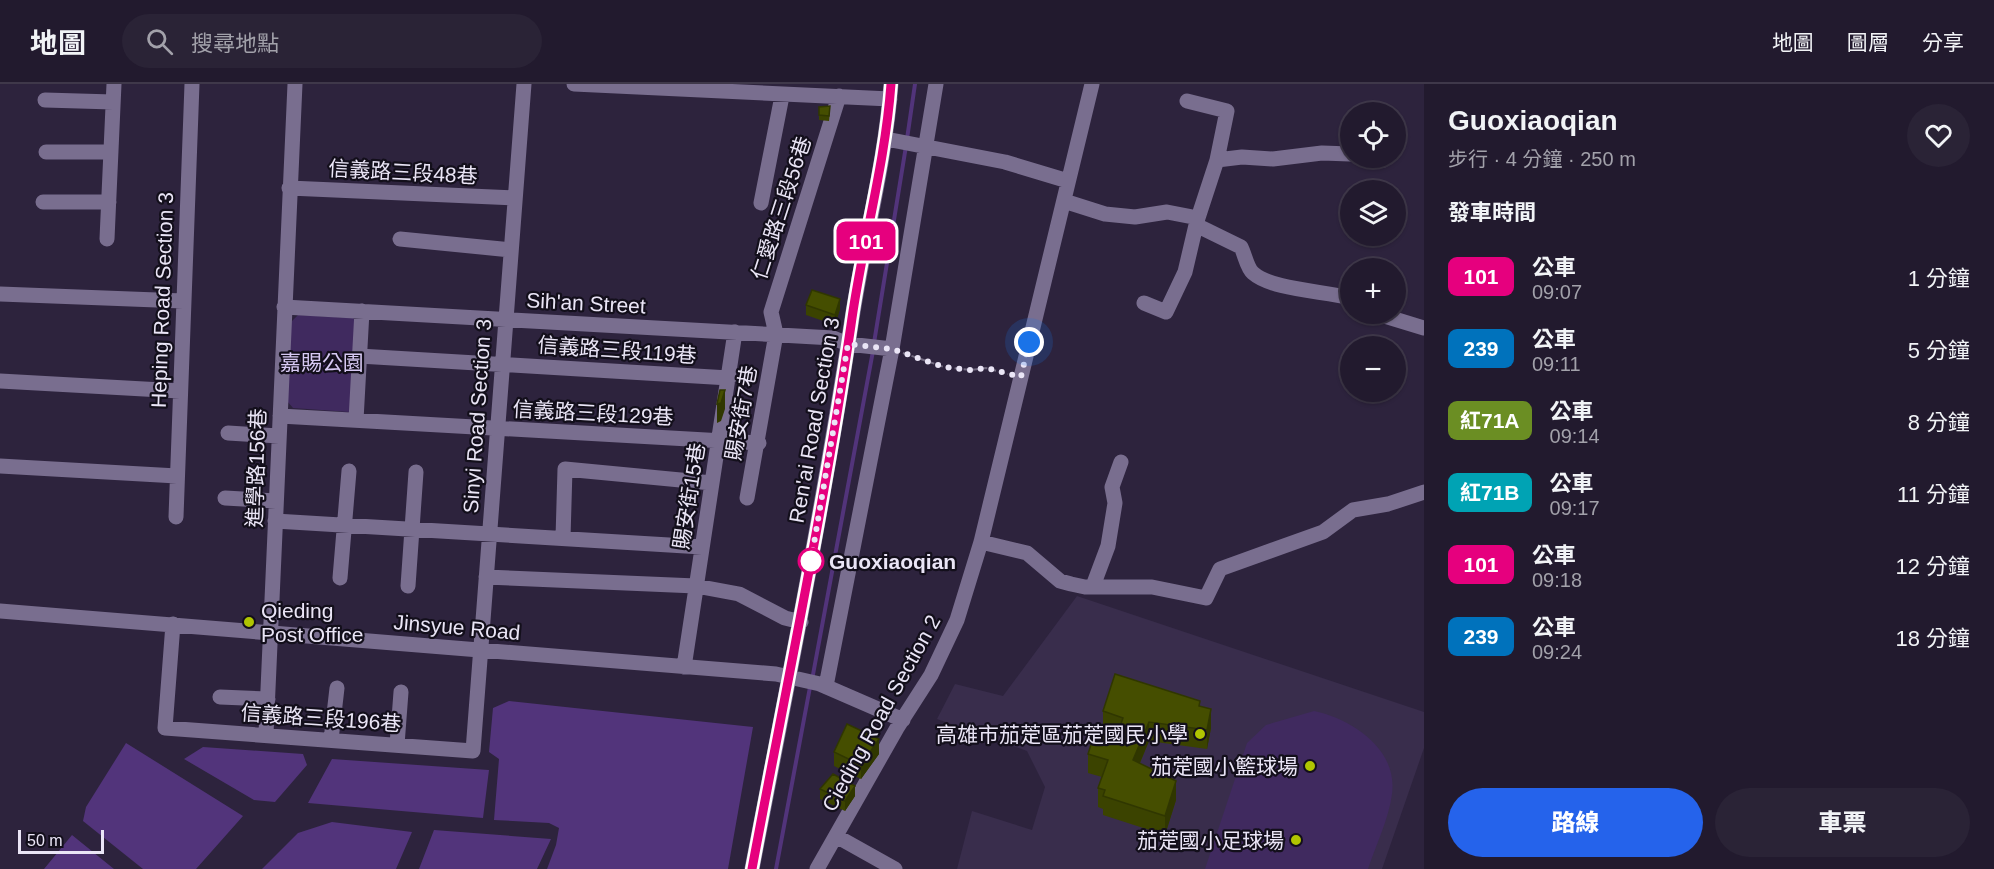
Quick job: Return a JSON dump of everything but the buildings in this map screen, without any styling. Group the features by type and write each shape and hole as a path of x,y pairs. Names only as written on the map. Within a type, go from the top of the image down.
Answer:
{"street":[{"path":"107,239 114,84"},
{"name":"Heping Road Section 3","path":"176,518 192,84"},
{"name":"進學路156巷","path":"266,735 295,84"},
{"name":"Sinyi Road Section 3","path":"472,751 524,84"},
{"path":"574,84 782,96 839,96 890,92"},
{"path":"823,685 887,349 922,145 936,84"},
{"name":"Cieding Road Section 2","path":"817,869 931,675 957,620 981,542 1092,84"},
{"name":"Ren'ai Road Section 3","path":"752,869 796,677 801,622 892,140 890,92"},
{"path":"761,203 782,96"},
{"name":"仁愛路三段56巷","path":"776,334 771,312 839,96"},
{"path":"45,100 113,102"},
{"path":"1144,303 1166,312 1185,272 1227,111 1187,101"},
{"path":"892,140 1005,162 1068,181"},
{"path":"46,152 111,152"},
{"path":"1216,160 1242,157 1272,159 1322,153 1340,154"},
{"name":"信義路三段48巷","path":"289,188 515,198"},
{"path":"1064,201 1105,214 1135,217 1167,212 1197,221 1241,247 1249,268 1261,278 1305,291 1340,296"},
{"path":"43,202 109,202"},
{"path":"400,238 511,250"},
{"path":"0,294 183,301"},
{"name":"Sih'an Street","path":"284,306 833,338 855,345 887,349"},
{"path":"356,420 362,311"},
{"path":"1406,323 1424,328"},
{"name":"賜安街15巷","path":"684,667 735,332"},
{"name":"賜安街7巷","path":"747,498 759,443 776,334"},
{"name":"信義路三段119巷","path":"359,356 729,378"},
{"path":"0,381 180,391"},
{"name":"信義路三段129巷","path":"280,416 759,443"},
{"path":"228,433 279,436"},
{"path":"1094,586 1108,546 1115,503 1113,488 1121,462"},
{"path":"0,466 177,476"},
{"path":"563,538 565,469 712,483"},
{"path":"340,578 349,471"},
{"path":"408,586 416,472"},
{"path":"981,542 1027,553 1060,580 1094,586 1152,587 1206,598 1220,569 1323,532 1353,510 1388,504 1424,492"},
{"path":"225,498 276,501"},
{"path":"275,521 346,524 489,536 563,538 702,547"},
{"path":"486,577 696,586 740,594 785,618 801,622"},
{"name":"Jinsyue Road","path":"0,611 796,677 823,685 903,720"},
{"name":"信義路三段196巷","path":"173,624 165,728 472,751"},
{"path":"331,740 338,688"},
{"path":"397,745 401,692"},
{"path":"220,697 268,699"},
{"path":"836,836 895,869"}],"path":[{"path":"887,349 944,367 971,370 986,368 1021,377"}],"shaded area":[{"name":"高雄市茄萣區茄萣國民小學","path":"1077,596 1424,712 1424,748 1382,869 957,869 972,811 1032,830 1045,787 1027,751 937,719 955,684 1003,696"},
{"path":"509,701 753,727 728,869 547,869 556,845 559,828 549,823 494,820 499,759 489,752 493,708"},
{"path":"126,743 243,816 196,869 143,869 83,821 86,807"},
{"path":"203,747 303,754 307,765 275,802 254,800 184,759"},
{"path":"332,759 489,770 483,818 308,803"},
{"path":"332,822 412,832 396,869 262,869 298,833"},
{"path":"434,830 551,839 537,869 419,869"},
{"path":"72,835 114,869 44,869"}],"green space":[{"name":"嘉賜公園","path":"298,315 353,318 358,323 354,406 349,412 293,408 287,401 291,322"},
{"path":"1314,711 1329,715 1357,729 1370,739 1388,763 1392,778 1392,794 1385,822 1368,869 1205,869 1247,743 1266,725"}],"waterway":[{"path":"907,139 915,84"},
{"path":"874,343 906,146"},
{"path":"812,680 873,351"},
{"path":"776,869 810,687"}],"bus line":[{"name":"101","path":"752,869 785,696 795,656 850,327 886,139 891,84"}],"place":[{"name":"Guoxiaoqian","path":"811,561"},
{"name":"Qieding Post Office","path":"249,622"},
{"name":"高雄市茄萣區茄萣國民小學","path":"1200,734"},
{"name":"茄萣國小籃球場","path":"1310,766"},
{"name":"茄萣國小足球場","path":"1296,840"}],"route":[{"path":"811,561 848,344 892,349 944,367 971,370 986,368 1021,377 1029,342"}]}
